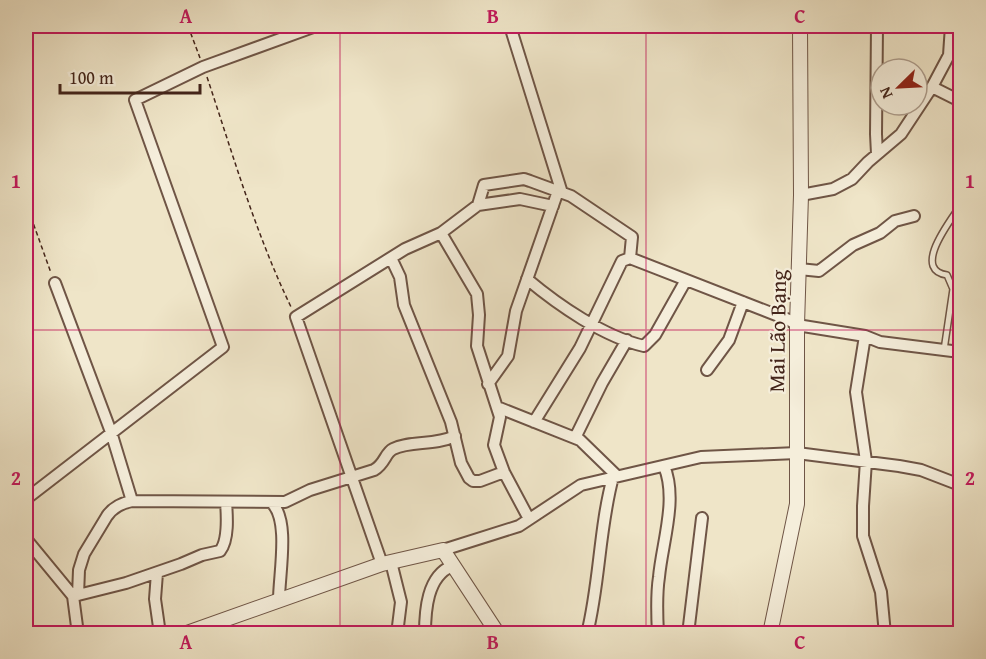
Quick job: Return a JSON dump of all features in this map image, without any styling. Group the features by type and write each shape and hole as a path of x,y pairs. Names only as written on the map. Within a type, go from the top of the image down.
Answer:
{"street":[{"path":"26,499 223,347 135,100 203,68 316,26"},
{"path":"488,384 508,356 516,311 560,192 510,26"},
{"name":"Mai Lão Bạng","path":"770,633 797,504 797,325 801,195 800,26"},
{"path":"877,26 877,154"},
{"path":"801,195 816,194 839,187 855,176 901,135 932,87 949,55 951,26"},
{"path":"949,55 960,58"},
{"path":"932,87 960,101"},
{"path":"478,205 484,185 524,179 571,196 632,237 630,258"},
{"path":"397,633 401,602 352,478 296,317 405,249 441,233 478,205 520,199 553,206"},
{"path":"799,269 819,271 853,245 880,233 895,222 914,216"},
{"path":"441,233 477,294 479,315 477,346 500,417 495,445 504,472 529,519"},
{"path":"391,258 400,277 404,304 455,436 461,463 473,481 480,481 504,472"},
{"path":"534,422 580,348 622,261 630,258 797,325 865,336 880,342 960,352"},
{"path":"527,279 593,324 644,346 651,340 686,280"},
{"path":"55,283 111,432 132,501"},
{"path":"707,370 729,340 743,302"},
{"path":"865,336 856,392 866,461 863,536 881,592 885,633"},
{"path":"575,438 602,383 627,340"},
{"path":"497,407 580,440 615,477"},
{"path":"78,633 76,596 79,570 89,545 111,510 124,502 288,501 310,490 352,478 380,466 391,450 434,443 455,436"},
{"path":"184,633 386,563 442,550 519,526 581,484 701,457 797,453 921,470 960,485"},
{"path":"658,633 658,577 668,508 667,473 664,466"},
{"path":"615,477 604,522 596,587 587,632 615,633"},
{"path":"76,596 157,573 222,549 225,536 226,502"},
{"path":"272,502 279,511 283,532 279,600"},
{"path":"688,633 702,518"},
{"path":"26,539 76,596"},
{"path":"442,550 498,633"},
{"path":"425,633 429,597 440,573 452,566"},
{"path":"157,573 155,599 160,633"},
{"path":"957,633 960,624"}],"lane":[{"path":"944,350 953,289 947,275 940,274 933,267 932,261 933,252 944,230 960,206"}],"path":[{"path":"188,26 242,181 281,285 296,317"},
{"path":"26,203 55,283"}]}
